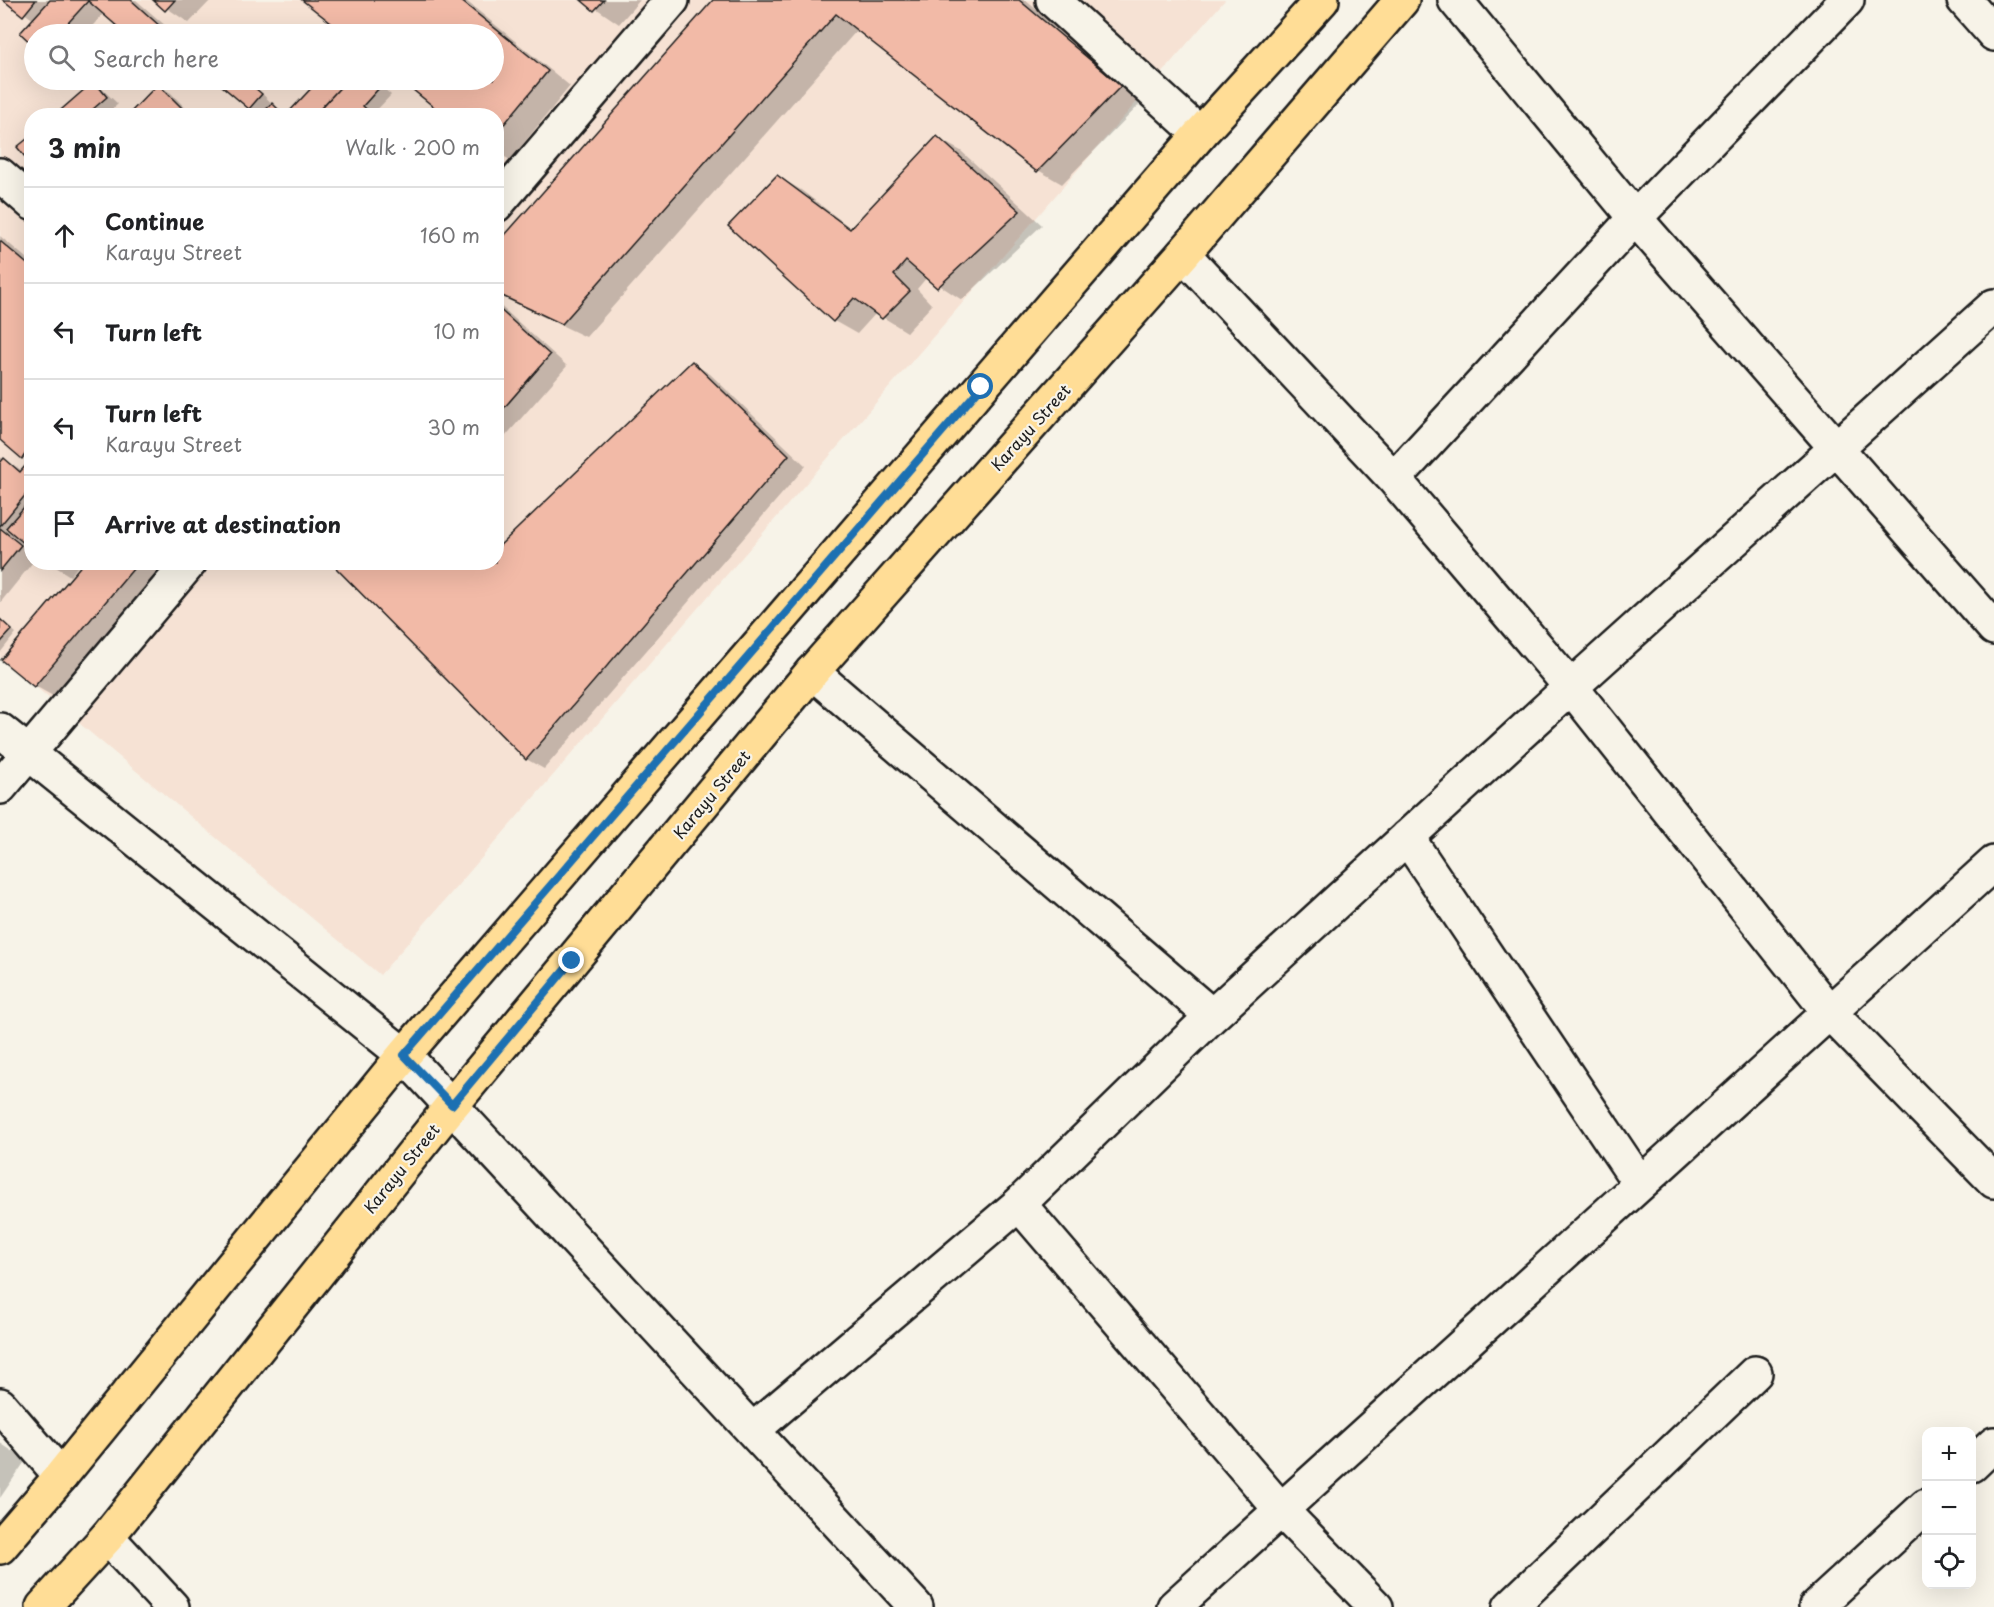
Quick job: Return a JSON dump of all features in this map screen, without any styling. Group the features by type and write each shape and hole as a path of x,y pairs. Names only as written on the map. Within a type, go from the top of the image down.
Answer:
{"main road":[{"path":"0,1547 61,1476 404,1055 1200,134 1322,0"},
{"name":"Karayu Street","path":"43,1607 107,1537 452,1105 812,672 1183,254 1402,0"}],"street":[{"path":"504,196 672,0"},
{"path":"1053,0 1200,134"},
{"path":"1455,0 1635,218 1994,628"},
{"path":"1394,479 1635,218 1847,0"},
{"path":"1964,0 1994,34"},
{"path":"0,176 24,196"},
{"path":"1183,254 1394,479 1570,687 1829,1012 1994,1181"},
{"path":"753,1430 1020,1204 1212,1016 1570,687 1838,450 1994,306"},
{"path":"0,787 183,570"},
{"path":"812,672 1212,1016"},
{"path":"0,730 404,1055 916,1607"},
{"path":"1407,837 1640,1184"},
{"path":"1174,1607 1994,863"},
{"path":"1020,1204 1281,1510 1376,1607"},
{"path":"1510,1607 1755,1373"},
{"path":"0,1405 61,1476"},
{"path":"1976,1460 1994,1444"},
{"path":"1816,1607 1922,1510"},
{"path":"107,1537 172,1607"}],"shaded area":[{"path":"0,0 1225,0 380,975 0,657"}],"building":[{"path":"3,0 36,0 23,16"},
{"path":"50,0 131,0 158,24 114,24 88,1 67,24 28,24"},
{"path":"153,0 175,0 165,11"},
{"path":"302,0 460,0 490,24 332,24"},
{"path":"581,0 604,0 594,11"},
{"path":"713,0 1019,0 1121,86 1037,172 836,14 562,324 504,297 504,236"},
{"path":"504,36 548,71 504,124 504,108 435,108 413,90 504,90"},
{"path":"84,90 101,90 107,97 94,108 63,108"},
{"path":"152,90 164,90 182,108 135,108"},
{"path":"227,90 257,90 262,94 248,108"},
{"path":"310,90 338,90 321,108 293,108"},
{"path":"338,90 377,90 363,106 365,108 321,108"},
{"path":"272,103 277,108 267,108"},
{"path":"937,136 1020,211 937,288 906,261 894,275 910,291 882,319 854,298 833,322 728,226 777,175 850,229"},
{"path":"24,141 24,156 17,147"},
{"path":"0,241 24,261 24,456 22,459 0,440"},
{"path":"504,313 550,355 504,408"},
{"path":"692,361 789,455 526,760 338,570 504,570 504,541"},
{"path":"4,458 20,472 24,467 24,497 0,526 0,463"},
{"path":"24,507 24,543 6,528"},
{"path":"0,528 21,545 0,571"},
{"path":"77,570 132,570 34,687 1,660"},
{"path":"0,619 12,630 0,643"}],"route":[{"path":"572,961 452,1105 404,1055 981,387"}]}
